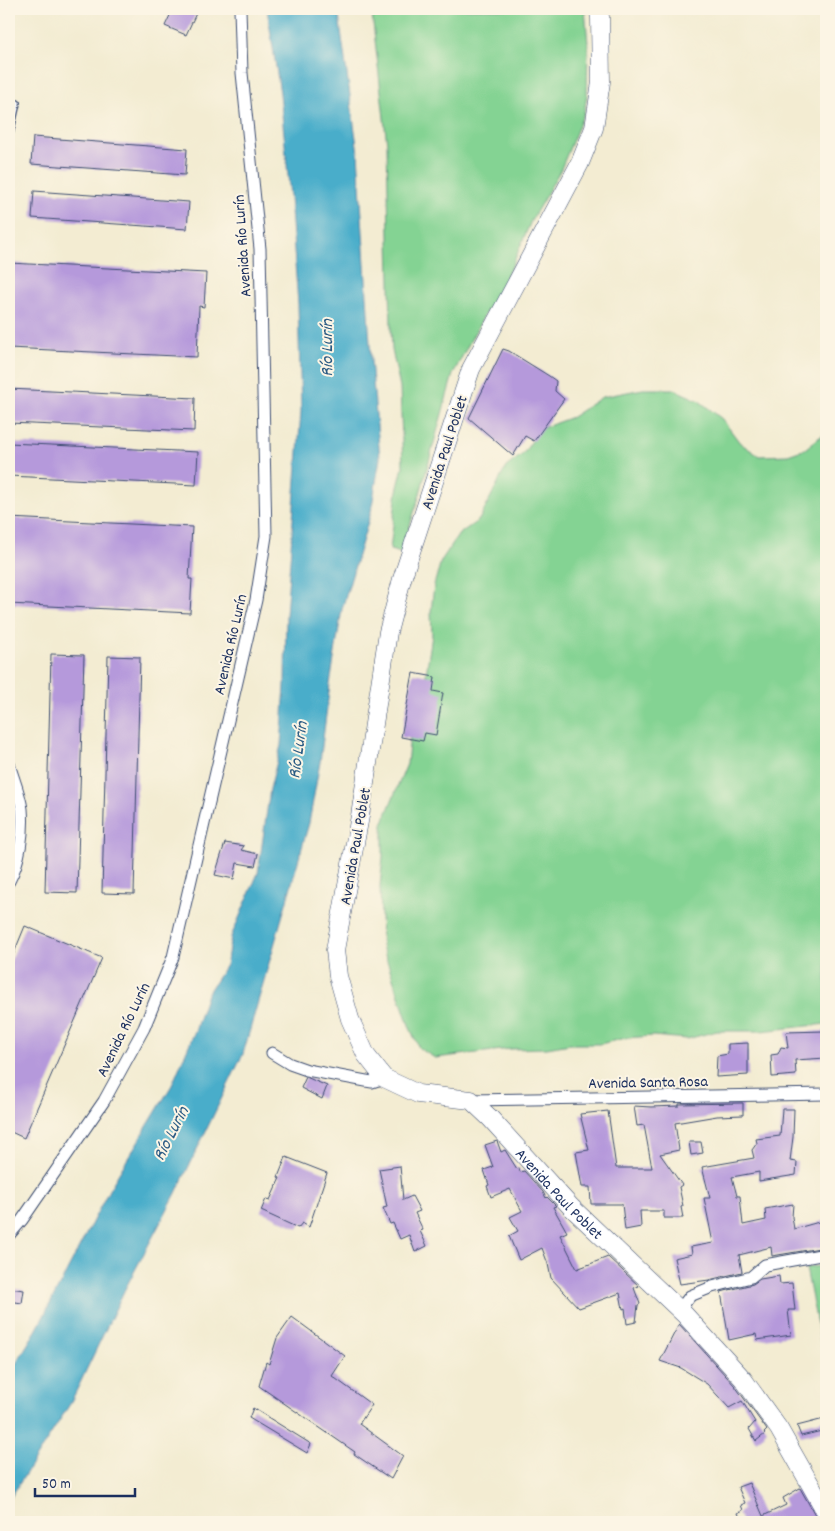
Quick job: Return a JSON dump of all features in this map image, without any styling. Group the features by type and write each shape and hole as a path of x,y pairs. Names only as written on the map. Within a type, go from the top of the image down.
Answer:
{"main road":[{"name":"Avenida Paul Poblet","path":"598,9 600,17 601,82 594,128 580,163 471,369 402,579 388,632 360,816 335,950 338,976 350,1019 366,1055 384,1078 418,1094 471,1100 490,1118 571,1207 685,1315 743,1379 779,1429 826,1512"}],"street":[{"name":"Avenida Río Lurín","path":"9,1235 22,1220 104,1101 144,1028 173,957 256,600 266,536 260,249 242,73 240,9"},
{"path":"9,764 22,808 22,822 18,859 9,881"},
{"path":"272,1053 290,1064 307,1070 372,1082 384,1078"},
{"name":"Avenida Santa Rosa","path":"471,1100 826,1094"},
{"path":"685,1315 684,1304 690,1296 712,1287 751,1277 765,1265 826,1254"}],"lane":[{"path":"9,138 17,103"}],"green space":[{"path":"409,9 585,9 588,44 587,95 584,113 561,169 531,221 512,266 453,374 419,497 401,553 390,550 397,491 403,467 400,387 392,350 387,144 372,14"},
{"path":"643,389 673,389 698,400 722,419 740,443 759,456 788,455 805,449 826,432 826,1024 761,1031 717,1031 687,1039 653,1036 626,1038 600,1044 570,1044 547,1048 510,1049 435,1058 419,1048 410,1028 382,946 380,886 383,857 383,822 407,764 412,717 422,701 432,635 431,612 434,585 441,561 459,534 479,520 506,467 523,454 540,429 572,417 602,397"},
{"path":"826,1265 826,1370 806,1268"}],"water":[{"name":"Río Lurín","path":"267,9 338,9 358,153 371,360 380,458 371,512 342,609 320,762 309,823 243,1054 175,1195 125,1289 70,1404 9,1500 9,1375 37,1329 110,1188 172,1085 195,1031 207,994 226,965 231,937 258,873 270,789 281,745 285,685 286,615 301,411 298,304 290,196 280,93"}],"building":[{"path":"173,9 198,9 186,35 165,26"},
{"path":"33,137 187,149 185,175 31,164"},
{"path":"34,191 189,202 187,229 32,218"},
{"path":"9,263 206,273 204,307 199,306 197,357 9,348"},
{"path":"503,349 556,381 555,391 564,399 534,441 525,436 513,456 469,418"},
{"path":"9,389 195,398 194,431 9,423"},
{"path":"9,443 198,452 196,485 9,476"},
{"path":"9,518 192,527 189,579 192,579 190,613 9,604"},
{"path":"51,654 84,655 77,893 45,892"},
{"path":"108,656 140,657 134,894 102,893"},
{"path":"413,673 435,677 433,691 443,693 436,735 425,733 423,741 401,737"},
{"path":"225,843 244,846 241,850 258,854 255,866 237,863 234,879 215,875"},
{"path":"25,926 102,958 24,1138 9,1131 9,965"},
{"path":"825,1031 826,1058 795,1060 796,1075 772,1077 771,1055 778,1054 781,1047 788,1048 786,1032"},
{"path":"748,1043 748,1075 716,1077 717,1056 728,1054 728,1044"},
{"path":"306,1077 327,1086 322,1099 301,1088"},
{"path":"743,1103 743,1115 717,1116 675,1123 679,1150 660,1154 682,1185 679,1187 683,1206 681,1207 683,1218 664,1218 664,1211 640,1211 641,1227 625,1230 622,1204 591,1204 590,1187 582,1187 576,1152 589,1150 580,1114 608,1111 616,1168 652,1168 644,1125 637,1126 634,1106"},
{"path":"782,1109 794,1109 790,1161 797,1162 796,1175 759,1181 759,1172 732,1177 737,1196 740,1196 743,1225 766,1220 765,1209 793,1204 792,1217 794,1229 826,1220 826,1247 772,1256 771,1247 739,1255 742,1272 709,1280 680,1284 674,1258 692,1254 691,1247 713,1243 704,1198 710,1198 702,1167 754,1158 752,1150 757,1143 756,1139 780,1136"},
{"path":"497,1141 501,1152 505,1150 517,1169 519,1168 520,1172 524,1171 546,1198 556,1206 553,1207 567,1232 560,1235 577,1269 608,1257 639,1286 634,1288 640,1304 638,1305 636,1322 627,1324 625,1308 623,1309 620,1293 579,1308 551,1278 542,1248 519,1260 509,1236 518,1231 510,1217 522,1211 510,1189 491,1197 484,1170 493,1167 485,1145"},
{"path":"689,1142 701,1142 703,1153 691,1155"},
{"path":"286,1157 327,1173 309,1227 302,1223 298,1228 261,1211 266,1199 270,1200 280,1178 278,1177"},
{"path":"400,1166 403,1200 412,1196 420,1211 415,1213 423,1230 420,1231 427,1246 415,1252 409,1235 400,1239 393,1223 390,1224 383,1208 387,1207 379,1169"},
{"path":"779,1276 780,1284 792,1283 795,1310 788,1310 791,1335 757,1340 756,1334 729,1340 721,1292 753,1284 760,1279"},
{"path":"9,1288 24,1290 22,1303 9,1301"},
{"path":"292,1317 345,1356 332,1376 372,1405 359,1424 403,1456 391,1479 259,1386 266,1362 269,1364 277,1338"},
{"path":"679,1324 735,1386 767,1430 756,1441 749,1429 755,1422 742,1401 729,1408 707,1384 681,1368 660,1361"},
{"path":"253,1408 311,1444 307,1453 249,1418"},
{"path":"824,1419 826,1430 801,1436 797,1426"},
{"path":"749,1483 763,1516 786,1505 783,1498 800,1488 819,1522 742,1522 738,1513 743,1510 741,1505 745,1503 738,1487"}]}
